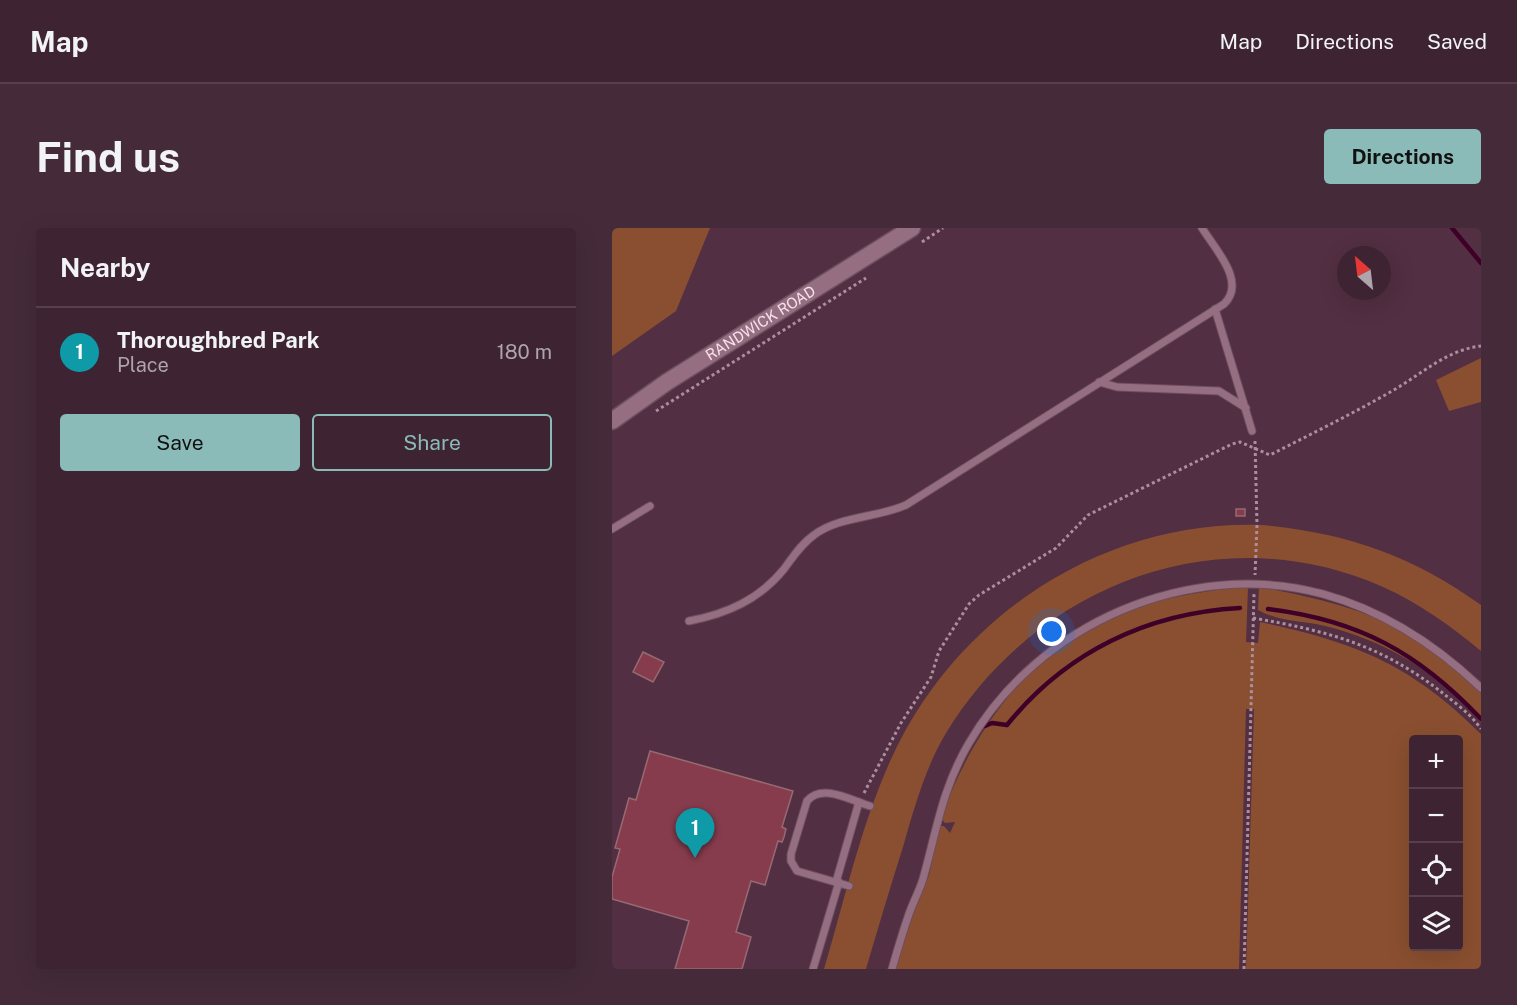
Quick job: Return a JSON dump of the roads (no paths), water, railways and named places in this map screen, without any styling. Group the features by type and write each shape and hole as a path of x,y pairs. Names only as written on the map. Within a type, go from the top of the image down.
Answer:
{"street":[{"name":"RANDWICK ROAD","path":"612,422 666,382 912,228"}],"lane":[{"path":"688,621 726,612 746,603 769,585 815,534 833,525 891,511 906,505 1215,309 1230,296 1233,281 1202,228"},
{"path":"1215,309 1252,431"},
{"path":"1099,382 1117,387 1219,391 1246,408"},
{"path":"612,529 650,507"},
{"path":"892,969 908,916 922,883 938,813 954,772 975,734 1010,687 1056,646 1118,612 1148,600 1184,591 1255,583 1323,594 1391,621 1425,640 1481,688"},
{"path":"849,886 797,871 791,861 791,854 807,801 812,795 825,792 870,806"},
{"path":"813,969 859,802"}],"waterway":[{"path":"1452,228 1481,263"},
{"path":"985,726 992,723 1007,725 1030,699 1055,677 1082,657 1111,641 1173,618 1206,611 1240,608"},
{"path":"1268,609 1331,622 1385,643 1434,676 1481,719"}],"place":[{"name":"Thoroughbred Park","path":"695,858"}]}
